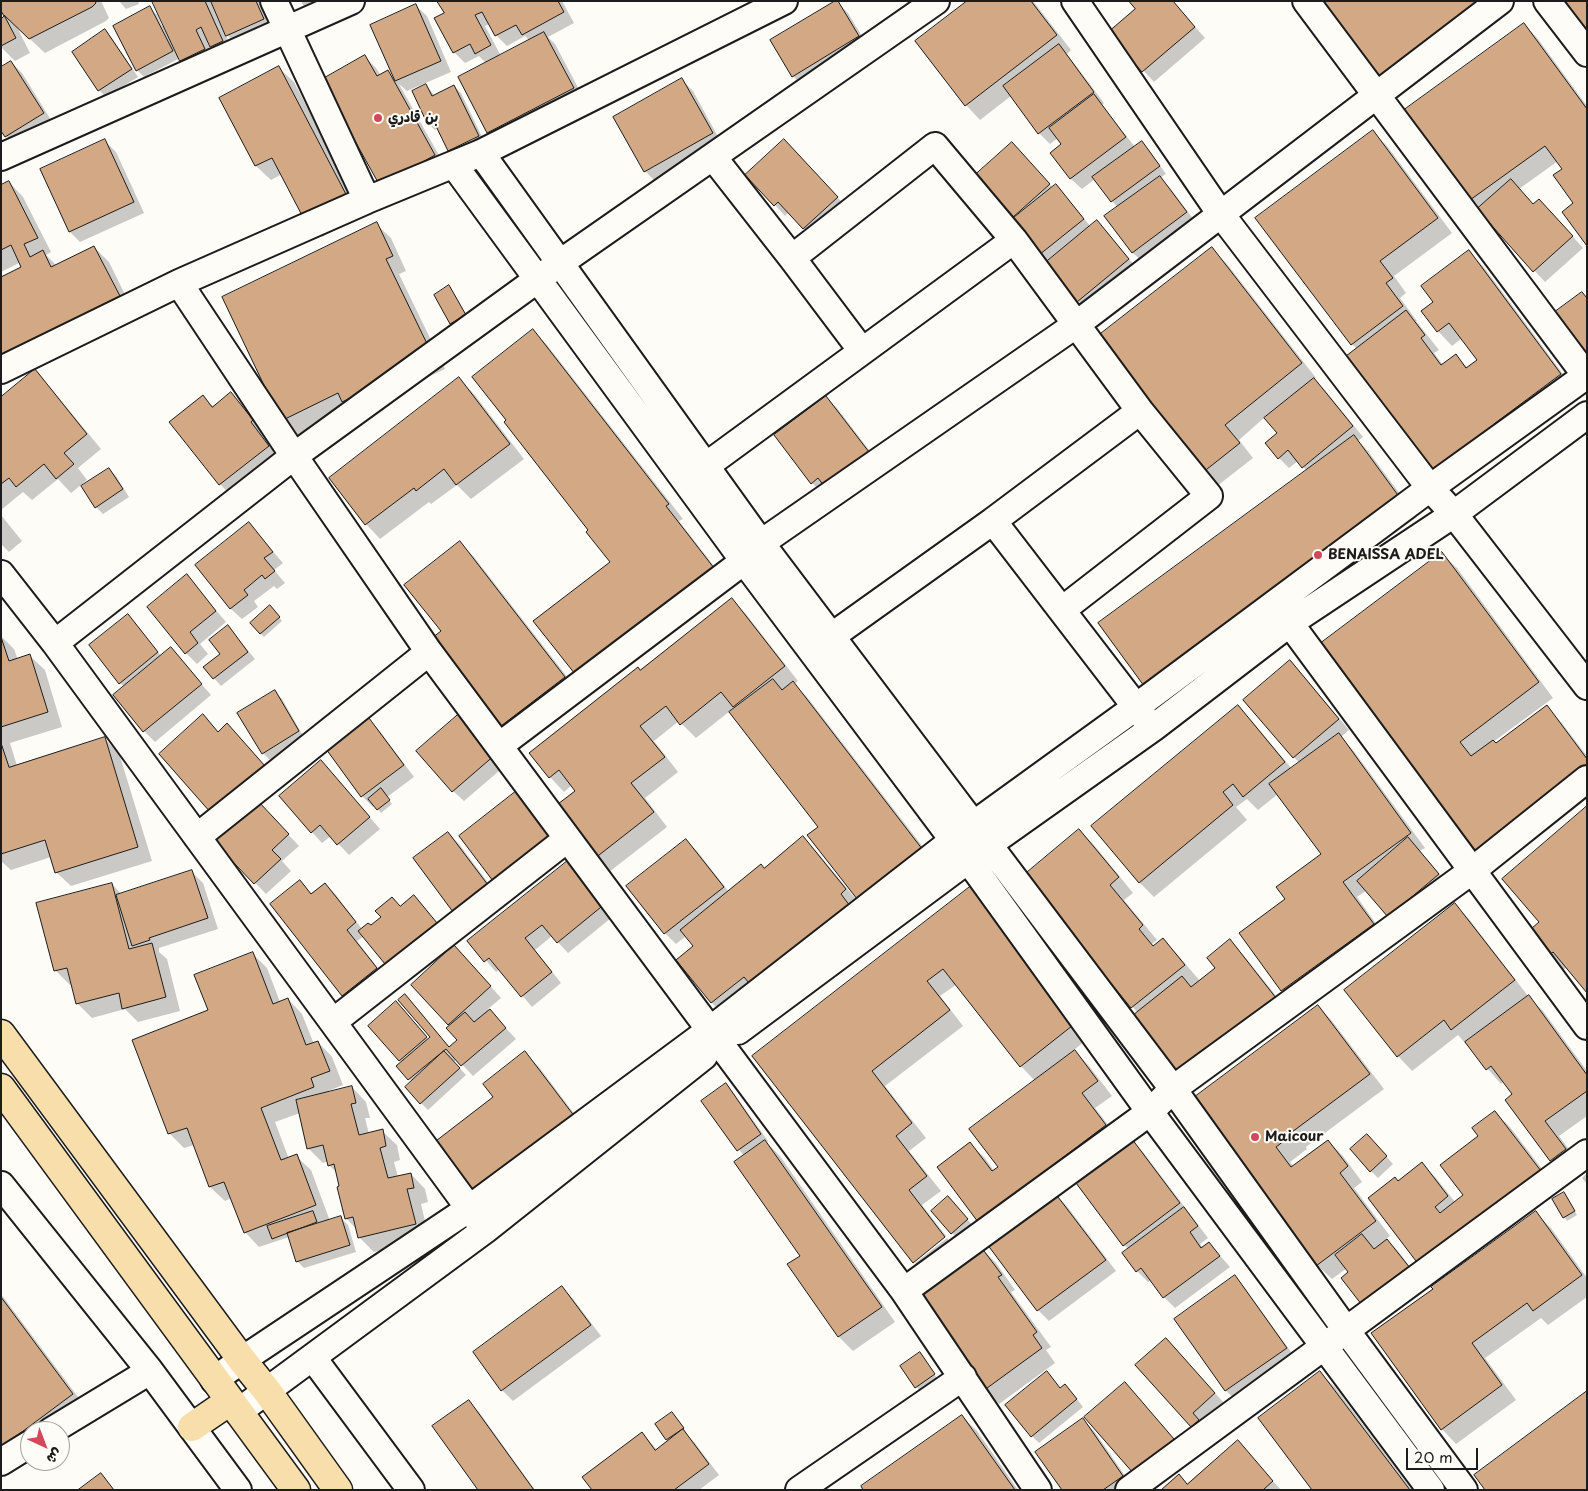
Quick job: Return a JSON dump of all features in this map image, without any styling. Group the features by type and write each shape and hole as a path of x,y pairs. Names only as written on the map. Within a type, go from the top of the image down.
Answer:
{"highway":[{"path":"1,1034 338,1490"},
{"path":"1,1088 296,1490"},
{"path":"192,1427 227,1397"}],"street":[{"path":"274,1 367,200"},
{"path":"1,157 351,1"},
{"path":"1,370 179,283 367,200 481,153 784,1"},
{"path":"55,644 294,456 560,263 936,1"},
{"path":"1076,1 1220,213 1430,488 1454,514 1587,686"},
{"path":"715,1037 485,1230 267,1392 227,1397 242,1360 470,1208 715,1037 971,843 1136,707 1430,488 1586,376 1306,1"},
{"path":"499,746 753,552 1077,324 1500,1"},
{"path":"1547,1 1587,53"},
{"path":"792,258 935,146 1014,240 1140,410 1209,496 1062,610"},
{"path":"481,153 706,467 753,552 971,843 1173,1090 1464,1490"},
{"path":"713,157 862,352"},
{"path":"454,165 685,480 832,636 1150,1112 1431,1490"},
{"path":"685,480 706,467 1014,240"},
{"path":"179,283 294,456 429,652 904,1291 1038,1490"},
{"path":"832,636 993,521 1140,410"},
{"path":"971,843 1153,728 1290,623 1454,514 1587,415"},
{"path":"993,521 1153,728"},
{"path":"1,574 55,644 485,1230"},
{"path":"1274,603 1587,1026"},
{"path":"197,837 429,652"},
{"path":"904,1291 1150,1112 1173,1090 1473,870 1587,779"},
{"path":"333,1022 567,839"},
{"path":"1129,1490 1587,1153"},
{"path":"1,1185 150,1370 238,1490"},
{"path":"313,1358 411,1490"},
{"path":"67,1421 150,1370"},
{"path":"799,1490 963,1377"},
{"path":"1,1462 20,1450"}],"building":[{"path":"1,1 95,1 96,3 92,7 29,39 4,15 16,38 1,46 1,19 4,16 1,11"},
{"path":"152,1 205,1 223,41 210,47 201,27 196,30 205,49 180,61"},
{"path":"211,1 256,1 264,19 226,36"},
{"path":"437,1 558,1 564,12 522,35 516,25 495,36 482,12 475,15 491,45 475,54 470,44 453,53 434,18 444,13"},
{"path":"838,1 859,36 792,77 770,40"},
{"path":"967,1 1031,1 1057,35 965,106 915,41"},
{"path":"1129,1 1173,1 1195,27 1142,72 1107,33 1135,9"},
{"path":"1316,1 1488,1 1381,85"},
{"path":"1559,1 1587,1 1587,34"},
{"path":"416,4 441,61 395,81 370,25"},
{"path":"150,6 173,51 136,71 113,26"},
{"path":"1524,23 1587,109 1587,246 1562,212 1573,203 1553,175 1562,169 1545,146 1470,200 1404,110"},
{"path":"105,29 132,69 98,91 72,52"},
{"path":"544,32 574,88 487,133 458,77"},
{"path":"1059,44 1094,92 1038,134 1003,86"},
{"name":"بن قادري","path":"365,55 377,76 388,70 435,155 380,186 321,80"},
{"path":"11,61 44,113 5,137 1,131 1,67"},
{"path":"279,66 349,200 306,223 272,158 255,166 219,98"},
{"path":"682,78 713,133 644,172 613,117"},
{"path":"426,84 432,96 454,85 479,136 448,151 433,120 427,123 412,91"},
{"path":"1094,94 1126,137 1070,179 1050,153 1061,144 1049,128"},
{"path":"1373,130 1438,218 1380,261 1393,278 1386,283 1403,306 1351,345 1255,218"},
{"path":"105,139 134,202 69,232 40,169"},
{"path":"784,139 838,197 803,229 778,202 774,206 745,175"},
{"path":"1142,141 1160,166 1111,202 1092,177"},
{"path":"1012,142 1050,184 1012,218 974,176"},
{"path":"1160,176 1187,212 1132,253 1104,216"},
{"path":"1511,179 1533,204 1539,199 1573,236 1533,272 1477,209"},
{"path":"9,181 38,238 24,244 30,257 43,250 51,267 94,246 120,296 1,356 1,277 21,267 11,245 1,250 1,185"},
{"path":"1056,184 1084,219 1039,255 1011,220"},
{"path":"1097,220 1129,259 1077,302 1045,263"},
{"path":"377,222 393,256 386,259 432,354 372,383 374,387 342,402 338,393 281,421 222,297"},
{"path":"1212,247 1302,363 1225,425 1240,443 1197,477 1094,339"},
{"path":"1469,250 1561,374 1494,424 1496,427 1435,473 1346,356 1406,310 1425,335 1421,338 1441,365 1456,354 1466,368 1477,360 1449,323 1437,332 1421,311 1433,302 1421,286"},
{"path":"449,285 466,315 450,324 434,295"},
{"path":"1582,292 1587,298 1587,363 1552,314"},
{"path":"533,329 669,504 666,506 714,568 575,674 533,621 610,562 586,532 588,530 504,422 506,420 472,377"},
{"path":"35,369 87,434 64,453 74,464 56,479 44,464 16,487 9,478 1,484 1,397"},
{"path":"459,377 510,444 456,485 444,469 416,491 414,488 365,525 329,478"},
{"path":"1314,378 1353,426 1302,468 1288,450 1278,459 1265,443 1277,433 1264,418"},
{"path":"231,392 253,420 251,422 269,446 219,485 169,422 203,395 212,407"},
{"path":"826,396 869,452 824,486 818,478 811,484 774,435"},
{"path":"1354,435 1403,502 1147,690 1098,623"},
{"path":"109,468 123,489 95,508 81,486"},
{"path":"249,522 273,552 264,558 275,571 265,579 262,575 244,590 248,595 230,609 195,565"},
{"path":"460,541 565,677 501,726 432,638 441,631 404,585"},
{"path":"1442,552 1539,682 1460,742 1471,756 1493,740 1496,743 1547,705 1587,759 1587,771 1477,853 1321,643"},
{"path":"187,574 216,611 190,632 198,643 185,654 147,607"},
{"path":"732,598 785,666 733,707 721,692 680,725 666,706 640,726 665,757 631,783 654,812 594,859 554,807 575,791 559,770 549,778 529,753 638,667 640,670"},
{"path":"270,605 280,617 260,634 250,623"},
{"path":"128,614 158,652 119,684 89,645"},
{"path":"228,625 248,652 213,679 203,667 220,654 209,640"},
{"path":"1,637 9,661 30,654 48,712 1,727"},
{"path":"171,647 202,684 143,732 113,695"},
{"path":"1290,660 1339,719 1293,758 1243,700"},
{"path":"773,679 782,690 793,681 926,854 861,904 807,835 818,827 729,712"},
{"path":"275,690 299,731 262,754 237,713"},
{"path":"1238,705 1285,762 1243,797 1233,784 1223,792 1233,805 1139,883 1091,826"},
{"path":"460,713 496,754 452,792 416,751"},
{"path":"203,714 218,732 227,723 265,766 211,813 159,754"},
{"path":"369,718 404,765 361,797 326,749"},
{"path":"1339,733 1411,833 1343,882 1374,924 1281,991 1239,933 1285,899 1276,887 1321,854 1269,784"},
{"path":"105,737 138,847 55,873 45,840 1,854 1,743 9,767"},
{"path":"321,760 370,817 337,845 320,825 311,833 279,796"},
{"path":"381,788 390,800 377,810 368,799"},
{"path":"519,789 557,838 496,885 459,836"},
{"path":"258,801 289,834 272,850 281,859 254,884 214,842"},
{"path":"1587,806 1587,993 1553,952 1546,958 1525,934 1539,922 1502,879"},
{"path":"1079,829 1119,877 1110,885 1143,925 1139,929 1153,946 1163,938 1185,965 1131,1008 1097,966 1095,968 1024,875"},
{"path":"448,832 491,889 456,916 413,858"},
{"path":"803,836 846,889 841,894 850,906 754,989 744,977 711,1003 676,960 693,946 680,930 761,864 764,868"},
{"path":"1408,837 1439,874 1388,917 1357,881"},
{"path":"686,839 724,887 664,934 626,886"},
{"path":"570,859 606,903 557,943 542,925 525,938 552,972 521,997 489,958 484,962 467,941"},
{"path":"192,870 208,918 149,938 150,940 132,946 116,895"},
{"path":"300,880 311,894 325,883 356,922 347,930 377,968 342,996 270,904"},
{"path":"112,883 129,949 152,943 166,997 122,1009 119,993 76,1004 67,968 54,971 36,903"},
{"path":"971,886 1077,1022 1020,1067 943,969 927,981 950,1010 872,1071 912,1123 896,1136 927,1176 909,1190 945,1237 913,1263 752,1056"},
{"path":"414,895 437,923 385,964 358,931 368,923 371,925 381,917 375,911 392,897 400,906"},
{"path":"1455,903 1515,980 1451,1030 1444,1020 1397,1057 1344,990"},
{"path":"1230,939 1276,998 1209,1053 1205,1048 1171,1074 1128,1019 1182,976 1191,987 1215,968 1207,958"},
{"path":"454,945 491,986 448,1025 411,985"},
{"path":"253,952 273,1004 288,998 306,1045 318,1041 330,1071 311,1078 314,1087 261,1108 281,1160 297,1154 316,1205 244,1233 224,1182 209,1187 187,1128 168,1134 132,1040 208,1010 194,975"},
{"path":"405,994 449,1047 457,1040 446,1028 465,1012 474,1022 490,1009 506,1028 461,1066 446,1049 408,1080 396,1066 430,1037 398,1000"},
{"path":"1529,995 1587,1075 1587,1091 1545,1121 1566,1149 1550,1161 1505,1100 1512,1094 1491,1066 1486,1070 1465,1042"},
{"path":"396,1001 427,1037 399,1061 368,1026"},
{"name":"Maicour","path":"1318,1005 1370,1074 1292,1132 1293,1134 1276,1147 1291,1167 1328,1140 1348,1166 1340,1173 1376,1221 1316,1266 1192,1099"},
{"path":"1075,1050 1098,1081 1082,1093 1106,1125 978,1222 937,1167 970,1142 992,1171 998,1167 969,1129"},
{"path":"444,1051 460,1068 420,1104 405,1087"},
{"path":"525,1051 578,1121 475,1200 432,1144 493,1097 483,1084"},
{"path":"726,1083 761,1134 737,1151 701,1101"},
{"path":"352,1086 356,1103 351,1104 359,1135 383,1129 386,1146 380,1148 388,1178 411,1173 414,1188 407,1189 416,1224 358,1238 353,1217 345,1219 337,1187 339,1186 334,1164 328,1166 323,1145 307,1149 296,1100"},
{"path":"1495,1111 1541,1171 1419,1265 1368,1198 1395,1177 1398,1181 1422,1162 1448,1196 1435,1207 1440,1213 1463,1195 1440,1165 1478,1136 1472,1128"},
{"path":"1367,1134 1387,1156 1370,1172 1350,1149"},
{"path":"1132,1139 1180,1203 1123,1246 1076,1183"},
{"path":"765,1140 882,1307 838,1337 787,1264 800,1256 734,1162"},
{"path":"1564,1192 1575,1211 1563,1218 1552,1199"},
{"path":"1055,1193 1106,1260 1037,1311 987,1244"},
{"path":"948,1196 968,1219 951,1234 931,1211"},
{"path":"1184,1207 1198,1226 1190,1232 1201,1248 1209,1242 1220,1256 1163,1298 1141,1268 1136,1272 1122,1253"},
{"path":"313,1211 317,1222 272,1239 267,1226"},
{"path":"1536,1211 1582,1275 1533,1311 1527,1303 1472,1343 1502,1385 1441,1430 1371,1333"},
{"path":"341,1216 350,1245 296,1262 287,1233"},
{"path":"1362,1234 1374,1249 1387,1239 1410,1268 1365,1309 1341,1278 1348,1272 1335,1255"},
{"path":"981,1247 1002,1275 998,1277 1037,1332 1033,1335 1042,1348 983,1391 914,1295"},
{"path":"1235,1275 1287,1348 1225,1391 1174,1319"},
{"path":"562,1286 591,1325 501,1391 473,1352"},
{"path":"1,1297 73,1394 37,1421 20,1421 20,1433 3,1446 1,1443"},
{"path":"1166,1338 1215,1393 1193,1413 1199,1420 1191,1427 1135,1365"},
{"path":"920,1352 935,1374 915,1388 900,1366"},
{"path":"1047,1371 1060,1388 1065,1384 1077,1399 1031,1437 1005,1405"},
{"path":"1320,1371 1410,1490 1312,1490 1258,1418"},
{"path":"1125,1382 1174,1439 1134,1474 1084,1417"},
{"path":"1587,1391 1587,1490 1485,1490 1474,1475"},
{"path":"469,1400 534,1490 478,1490 432,1426"},
{"path":"672,1412 684,1428 666,1440 655,1424"},
{"path":"962,1415 1015,1490 863,1490 861,1486"},
{"path":"1083,1418 1123,1476 1103,1490 1062,1490 1035,1452"},
{"path":"683,1429 709,1464 674,1490 592,1490 582,1477 642,1432 655,1450"},
{"path":"1238,1440 1273,1481 1263,1490 1161,1490 1179,1474 1187,1484"},
{"path":"101,1473 114,1490 78,1490"}],"place":[{"name":"بن قادري","path":"378,118"},
{"name":"BENAISSA ADEL","path":"1318,555"},
{"name":"Maicour","path":"1255,1137"}]}
